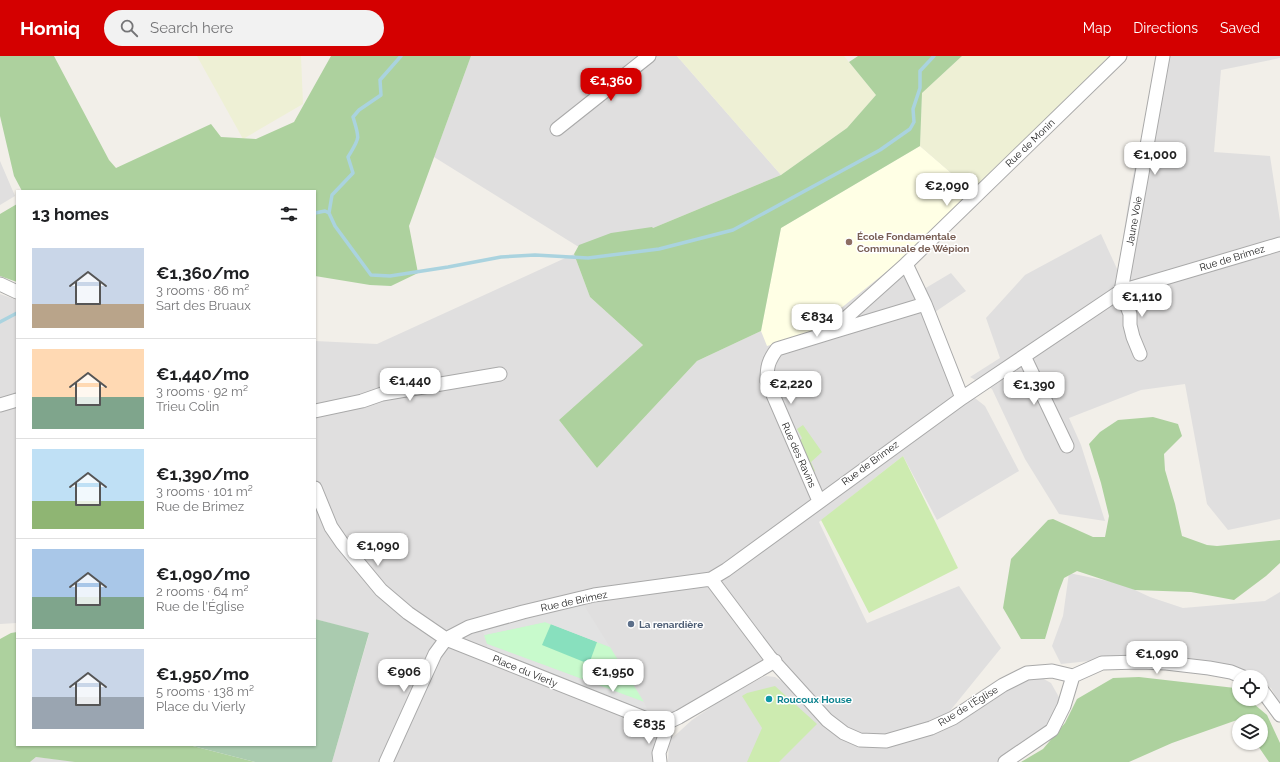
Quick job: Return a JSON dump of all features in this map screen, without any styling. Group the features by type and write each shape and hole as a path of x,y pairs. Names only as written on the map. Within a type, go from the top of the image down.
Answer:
{"street":[{"path":"557,129 649,56"},
{"name":"Rue de Monin","path":"829,333 906,264 1120,56"},
{"name":"Jaune Voie","path":"1121,291 1163,56"},
{"name":"Rue de Brimez","path":"446,639 469,627 584,597 711,579 962,398 1121,291 1280,244"},
{"path":"906,264 925,304 962,398"},
{"path":"0,284 16,292"},
{"path":"1121,291 1130,314 1130,325 1133,337 1140,354"},
{"path":"829,333 925,304"},
{"name":"Rue des Ravins","path":"819,501 767,381 767,367 771,356 777,349 829,333"},
{"path":"1024,356 1067,446"},
{"path":"316,411 362,401 382,394 500,374"},
{"path":"0,405 16,400"},
{"name":"Place du Vierly","path":"316,490 331,527 342,543 381,590 408,613 446,639 662,725"},
{"name":"Rue de l'Église","path":"711,579 774,661 826,720 844,733 860,740 886,741 931,728 953,718 1003,685 1027,673 1052,671 1073,676"},
{"path":"386,762 435,654 446,639"},
{"path":"660,762 659,753 665,735 662,725 679,717 774,661"},
{"path":"1005,762 1052,730 1064,706 1073,676 1102,663 1166,663 1232,672"},
{"path":"1268,697 1278,708"}],"shaded area":[{"path":"197,56 301,56 303,104 243,139"},
{"path":"471,56 677,56 781,175 653,228 582,249 434,157"},
{"path":"677,56 844,56 876,95 847,128 781,175"},
{"path":"962,56 1113,56 972,191 920,146 922,93"},
{"path":"1159,56 1280,56 1280,58 1221,70 1214,152 1270,156 1280,221 1280,519 1228,530 1207,504 1185,384 1141,390 1069,418 1081,445 1105,521 1059,514 1025,459 992,389 970,377 1000,358 986,318 1025,275 1101,234 1118,271 1131,185"},
{"path":"920,146 972,191 906,256 924,289 951,273 966,291 935,312 952,380 985,406 1019,471 937,520 903,456 819,522 867,623 959,586 1001,648 945,717 878,737 855,735 830,718 769,656 677,710 665,735 656,762 332,762 369,634 316,619 316,341 377,344 574,254 590,297 643,345 559,420 597,468 697,361 761,331"},
{"name":"École Fondamentale Communale de Wépion","path":"920,146 972,191 906,256 810,333 767,346 761,331 781,228"},
{"path":"0,161 15,196 0,205"},
{"path":"0,294 16,300 16,623 0,624"},
{"path":"1069,573 1122,584 1150,597 1183,608 1265,601 1280,592 1280,705 1271,688 1268,686 1268,670 1232,671 1108,659 1061,664 1052,646 1063,616"},
{"path":"583,604 610,647 545,622 484,635 482,629"},
{"path":"316,619 369,633 332,762 255,762 193,746 316,746"},
{"path":"487,644 644,702 652,721 487,656"},
{"path":"766,676 775,677 788,685 832,732 854,745 887,748 942,731 1024,680 1042,678 1051,683 1060,699 1054,718 1031,742 1000,762 668,762 669,741 692,720 720,701"},
{"path":"36,757 83,762 30,762"}],"green space":[{"path":"0,56 54,56 109,160 116,168 211,124 221,137 256,139 294,122 331,56 471,56 409,226 418,273 391,286 370,285 316,276 316,190 21,190 14,176 0,116"},
{"path":"858,56 962,56 922,93 920,146 781,228 761,331 697,361 597,468 559,420 643,345 590,297 574,254 579,245 611,233 653,228 781,175 847,128 876,95 849,62"},
{"path":"16,205 16,282 0,276 0,214"},
{"path":"1153,417 1178,424 1182,436 1164,454 1165,470 1175,504 1182,536 1207,545 1217,546 1280,540 1280,563 1266,576 1234,600 1191,592 1135,590 1077,571 1064,578 1045,639 1021,639 1003,608 1011,559 1048,520 1053,519 1093,537 1105,537 1109,516 1089,444 1100,432 1118,420"},
{"path":"803,425 822,452 811,462 815,471 812,473 798,444 802,438 797,429"},
{"path":"903,456 958,568 869,613 821,520"},
{"path":"545,622 610,647 644,702 487,644 484,635"},
{"path":"551,624 597,642 589,664 542,645"},
{"path":"16,632 16,746 193,746 255,762 75,762 36,757 30,762 0,762 0,639"},
{"path":"1139,677 1232,688 1232,706 1256,706 1266,714 1232,714 1232,722 1172,743 1129,762 1021,762 1043,749 1065,723 1077,699 1113,678"},
{"path":"775,686 817,724 779,762 747,762 762,728 742,696 747,693"},
{"path":"1268,717 1280,743 1280,762 1269,762 1261,750 1268,750"}],"waterway":[{"path":"316,213 325,211 329,213 332,195 353,173 348,157 358,138 353,117 359,110 381,95 380,80 401,56"},
{"path":"329,213 335,226 371,275 390,276 501,257 535,255 588,258 659,249 733,230 880,150 910,129 914,122 913,109 920,88 920,71 934,56"},
{"path":"0,322 16,314"}],"place":[{"name":"École Fondamentale Communale de Wépion","path":"849,242"},
{"name":"La renardière","path":"631,624"},
{"name":"Roucoux House","path":"769,699"}]}
